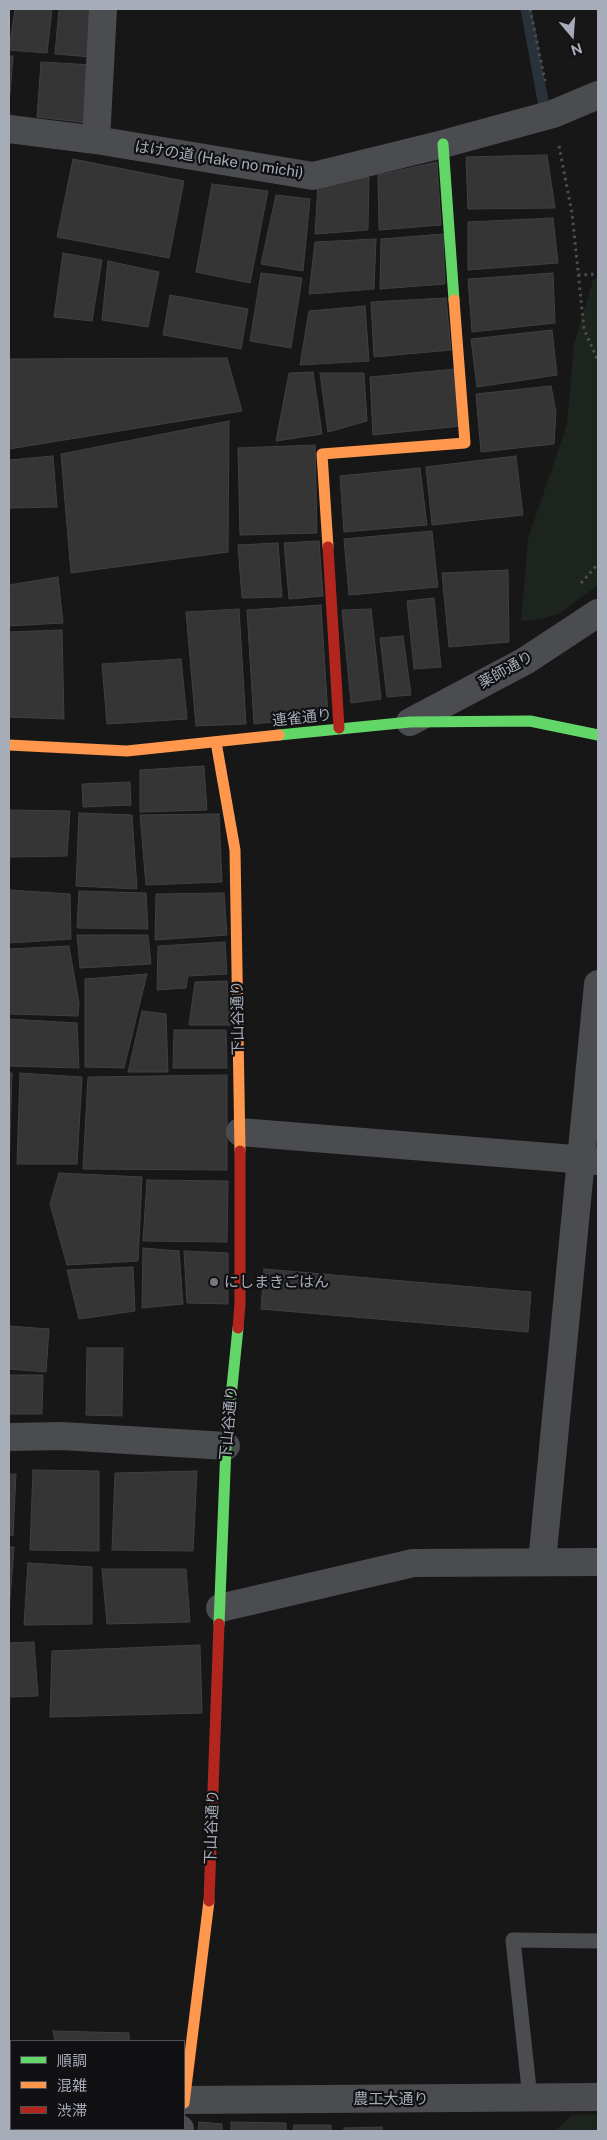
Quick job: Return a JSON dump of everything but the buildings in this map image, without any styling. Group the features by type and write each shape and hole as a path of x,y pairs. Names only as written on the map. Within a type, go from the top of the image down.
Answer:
{"street":[{"path":"96,140 103,9"},
{"name":"はけの道 (Hake no michi)","path":"9,129 96,140 313,176 443,144 553,114 598,95"},
{"path":"339,728 322,454 465,443 443,144"},
{"name":"薬師通り","path":"410,722 525,661 598,613"},
{"name":"連雀通り","path":"9,745 127,751 410,722 530,721 598,735"},
{"name":"下山谷通り","path":"185,2094 209,1909 226,1446 240,1304 240,1132 235,850 216,742"},
{"path":"542,1562 590,1160 598,984"},
{"path":"240,1132 590,1160"},
{"path":"9,1438 62,1436 226,1446"},
{"path":"220,1608 413,1563 598,1562"},
{"name":"農工大通り","path":"185,2102 598,2097"}],"lane":[{"path":"530,2098 513,1940 598,1941"}],"path":[{"path":"530,9 572,213 584,329 598,361"},
{"path":"578,275 598,274"}],"shaded area":[{"path":"598,278 598,585 559,614 521,621 528,539 567,424 574,344 593,280"},
{"path":"598,2114 598,2131 555,2131 572,2115"}],"waterway":[{"path":"526,9 546,117"}],"traffic: fast":[{"path":"443,144 454,300"},
{"path":"279,735 410,722 530,721 598,735"},
{"path":"219,1624 226,1446 238,1328"}],"traffic: slow":[{"path":"328,547 322,454 465,443 454,300"},
{"path":"9,745 127,751 279,735"},
{"path":"216,742 235,850 240,1151"},
{"path":"185,2095 209,1901"}],"traffic: jam":[{"path":"328,547 339,728"},
{"path":"238,1328 240,1304 240,1151"},
{"path":"209,1901 219,1624"}],"place":[{"name":"にしまきごはん","path":"214,1282"}]}
